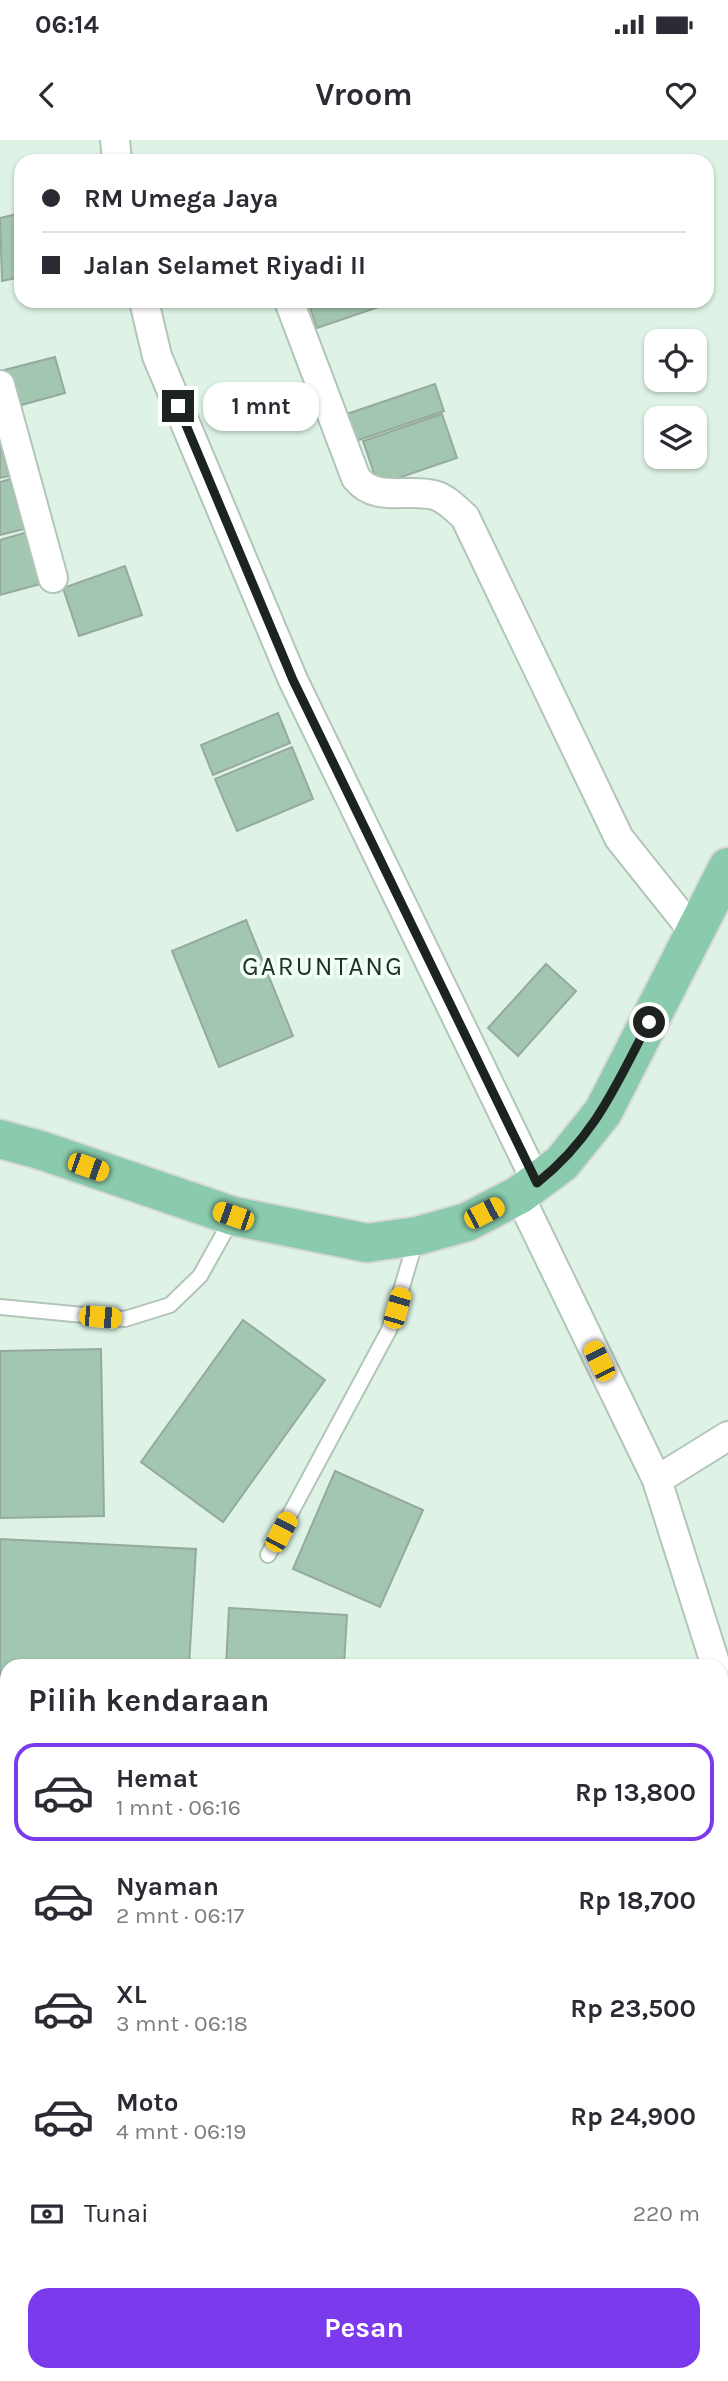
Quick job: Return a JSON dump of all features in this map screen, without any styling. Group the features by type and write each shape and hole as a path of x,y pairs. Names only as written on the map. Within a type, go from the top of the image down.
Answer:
{"main road":[{"path":"0,1139 40,1150 233,1216 367,1243 417,1236 467,1222 528,1189 562,1163 603,1112 694,932 726,878"}],"street":[{"path":"146,308 158,356 293,680 528,1189 657,1480 714,1659"},
{"path":"292,308 356,478 363,487 377,493 436,495 465,517 619,838 694,932"},
{"path":"0,385 53,578"},
{"path":"657,1480 728,1436"}],"lane":[{"path":"0,1307 125,1319 170,1305 201,1276 233,1216"},
{"path":"268,1555 389,1330 417,1236"}],"building":[{"path":"14,215 14,278 2,281 0,218"},
{"path":"310,308 376,308 317,328"},
{"path":"55,357 65,393 7,409 0,371"},
{"path":"435,384 444,411 350,443 341,416"},
{"path":"442,414 457,458 378,485 363,441"},
{"path":"0,442 9,476 0,478"},
{"path":"10,479 24,529 0,535 0,482"},
{"path":"31,531 44,583 0,595 0,540"},
{"path":"125,566 142,615 79,636 63,588"},
{"path":"278,713 290,743 213,775 201,745"},
{"path":"292,747 313,799 237,831 215,779"},
{"path":"246,920 293,1036 219,1067 172,951"},
{"path":"546,964 576,991 518,1056 488,1028"},
{"path":"243,1320 325,1380 223,1522 141,1462"},
{"path":"101,1349 104,1516 0,1518 0,1351"},
{"path":"335,1471 423,1510 380,1607 293,1569"},
{"path":"0,1539 196,1549 189,1659 0,1659"},
{"path":"229,1608 347,1615 344,1659 226,1659"}],"district":[{"name":"GARUNTANG","path":"323,966"}],"route":[{"path":"178,406 293,680 537,1183 562,1163 603,1112 649,1022"}]}
